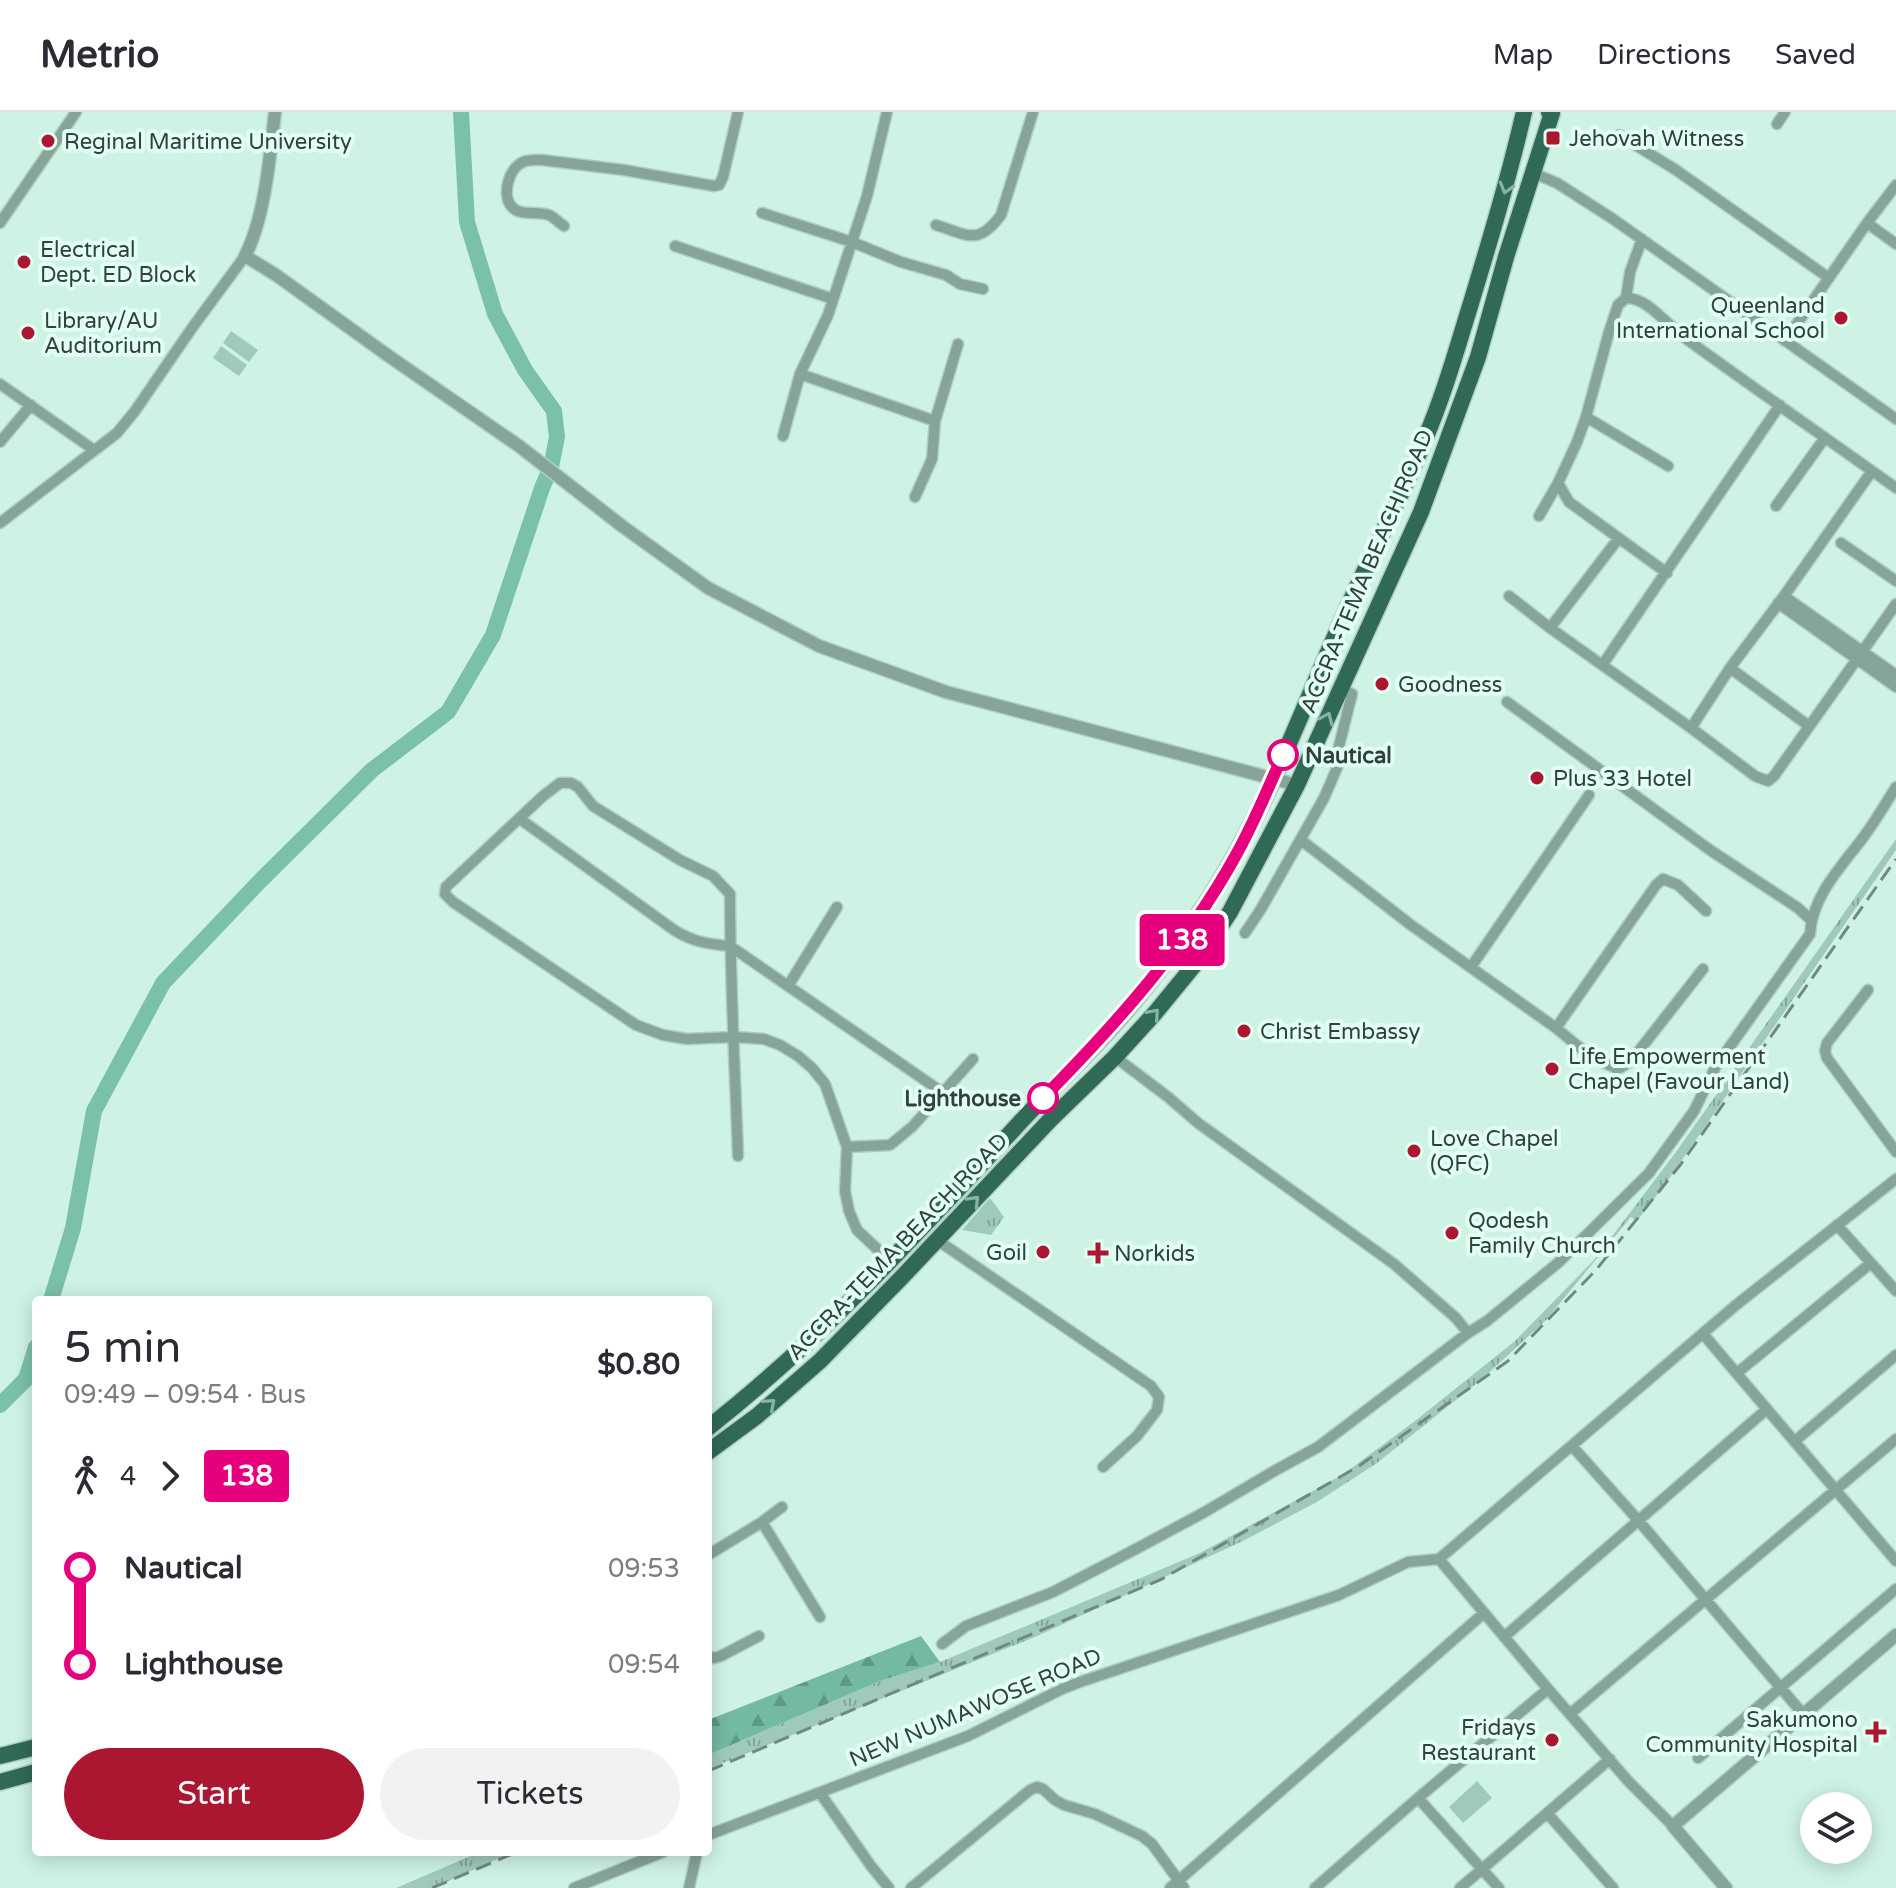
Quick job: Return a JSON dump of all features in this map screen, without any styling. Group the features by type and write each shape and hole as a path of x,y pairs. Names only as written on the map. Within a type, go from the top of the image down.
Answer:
{"main road":[{"name":"ACCRA-TEMA BEACH ROAD","path":"712,1425 805,1345 1100,1041 1182,940 1212,896 1237,854 1273,778 1354,590 1426,437 1508,182 1524,112"},
{"name":"ACCRA-TEMA BEACH ROAD","path":"712,1449 757,1416 820,1361 1050,1120 1115,1057 1196,963 1230,912 1297,785 1421,512 1478,357 1551,112"},
{"path":"1100,1041 1115,1057"},
{"path":"0,1756 32,1748"},
{"path":"0,1782 32,1773"}],"street":[{"path":"0,223 76,112"},
{"path":"0,523 117,433 245,256 256,234 275,112"},
{"path":"564,226 550,215 516,210 510,205 509,181 511,173 520,163 530,159 542,160 719,185 738,112"},
{"path":"783,436 800,374 833,299 867,196 887,112"},
{"path":"936,225 973,237 992,227 1001,215 1033,112"},
{"path":"1777,124 1785,112"},
{"path":"1619,135 1676,170 1829,278"},
{"path":"1533,173 1557,183 1642,239 1896,419"},
{"path":"1785,341 1896,185"},
{"path":"762,213 946,275 963,285 983,289"},
{"path":"1867,223 1896,244"},
{"path":"1539,516 1570,459 1586,417 1618,305 1626,298 1630,272 1642,239"},
{"path":"675,246 833,299"},
{"path":"245,256 531,455 708,588 819,646 946,692 1297,785"},
{"path":"1626,298 1644,303 1683,337 1896,488"},
{"path":"915,497 932,459 935,421 958,344"},
{"path":"800,374 935,421"},
{"path":"0,384 94,450"},
{"path":"0,442 31,405"},
{"path":"1603,664 1780,405"},
{"path":"1586,417 1668,466"},
{"path":"1776,506 1824,439"},
{"path":"1691,728 1730,668 1872,471"},
{"path":"1558,483 1569,502 1667,573"},
{"path":"1550,628 1618,539"},
{"path":"1841,543 1896,581"},
{"path":"1509,596 1755,776 1768,781 1896,604"},
{"path":"1781,600 1860,656 1896,687"},
{"path":"1860,656 1896,675"},
{"path":"1730,668 1809,726"},
{"path":"1245,933 1301,840 1337,768 1338,750 1352,694 1341,689"},
{"path":"1507,702 1811,920"},
{"path":"738,1156 734,1037 730,946 730,894 713,876 680,860 593,806 578,787 560,783 446,887 447,897 636,1025 663,1035 687,1039 734,1037 764,1039 798,1056 825,1084 847,1147 845,1191 857,1230 889,1260"},
{"path":"942,1644 966,1626 1053,1592 1134,1550 1318,1447 1487,1321 1559,1262 1649,1173 1694,1111 1716,1066 1810,934 1811,920 1837,870 1865,836 1896,787"},
{"path":"1471,967 1589,795"},
{"path":"520,819 689,940 730,946 942,1092"},
{"path":"1301,840 1591,1057 1618,1069 1631,1061 1703,969"},
{"path":"1556,1028 1663,879 1672,881 1706,911"},
{"path":"788,986 837,907"},
{"path":"1868,990 1827,1043 1825,1051 1896,1152"},
{"path":"1115,1057 1198,1123 1394,1264 1456,1318 1468,1333"},
{"path":"847,1147 890,1145 912,1127 973,1059"},
{"path":"1726,1888 1548,1689 1439,1559 1736,1305 1896,1179"},
{"path":"1837,1225 1896,1291"},
{"path":"937,1240 1151,1386 1159,1397 1157,1410 1137,1436 1103,1467"},
{"path":"1737,1373 1871,1263"},
{"path":"1704,1335 1896,1561"},
{"path":"1795,1441 1896,1355"},
{"path":"1504,1637 1767,1409"},
{"path":"1571,1713 1896,1439"},
{"path":"1572,1446 1803,1714"},
{"path":"712,1553 782,1507"},
{"path":"762,1522 820,1617"},
{"name":"NEW NUMAWOSE ROAD","path":"712,1834 968,1736 1071,1685 1339,1595 1408,1562 1439,1559"},
{"path":"1698,1758 1896,1589"},
{"path":"911,1888 1037,1787 1064,1805 1095,1814 1142,1836 1152,1844 1177,1886 1484,1613"},
{"path":"1673,1826 1896,1635"},
{"path":"712,1657 721,1656 759,1636"},
{"path":"1315,1888 1548,1689"},
{"path":"1460,1888 1610,1759"},
{"path":"820,1793 889,1888"},
{"path":"1418,1798 1499,1888"},
{"path":"1547,1813 1608,1886"},
{"path":"574,1888 653,1856"},
{"path":"689,1888 696,1856"}],"green space":[{"path":"231,331 258,350 249,362 223,343"},
{"path":"221,346 247,365 239,376 213,358"},
{"path":"1896,839 1896,850 1637,1221 1631,1217 1546,1320 1482,1379 1377,1463 1317,1502 1243,1541 1035,1637 712,1767 712,1753 880,1681 940,1662 1200,1553 1342,1475 1515,1341 1594,1260 1676,1152"},
{"path":"990,1198 1004,1217 991,1235 962,1230"},
{"path":"921,1636 940,1662 880,1681 712,1753 712,1718"},
{"path":"1477,1781 1492,1798 1463,1823 1449,1807"},
{"path":"471,1856 504,1856 433,1888 396,1888"}],"waterway":[{"path":"52,1296 73,1228 94,1111 163,983 372,770 448,712 493,635 551,467 557,437 554,411 525,370 495,314 467,222 461,112"},
{"path":"0,1405 26,1379 32,1360"}],"railway":[{"path":"712,1769 1162,1579 1359,1466 1508,1361 1596,1270 1681,1164 1896,859"},
{"path":"432,1888 508,1856"}],"bus line":[{"name":"138","path":"1043,1098 1100,1041 1182,940 1237,854 1283,755"}],"place":[{"name":"Jehovah Witness","path":"1553,138"},
{"name":"Reginal Maritime University","path":"48,141"},
{"name":"Electrical Dept. ED Block","path":"24,262"},
{"name":"Queenland International School","path":"1841,318"},
{"name":"Library/AU Auditorium","path":"28,333"},
{"name":"Goodness","path":"1382,684"},
{"name":"Nautical","path":"1283,755"},
{"name":"Plus 33 Hotel","path":"1537,778"},
{"name":"Christ Embassy","path":"1244,1031"},
{"name":"Life Empowerment Chapel (Favour Land)","path":"1552,1069"},
{"name":"Lighthouse","path":"1043,1098"},
{"name":"Love Chapel (QFC)","path":"1414,1151"},
{"name":"Qodesh Family Church","path":"1452,1233"},
{"name":"Goil","path":"1043,1252"},
{"name":"Norkids","path":"1098,1253"},
{"name":"Sakumono Community Hospital","path":"1876,1732"},
{"name":"Fridays Restaurant","path":"1552,1740"}]}
